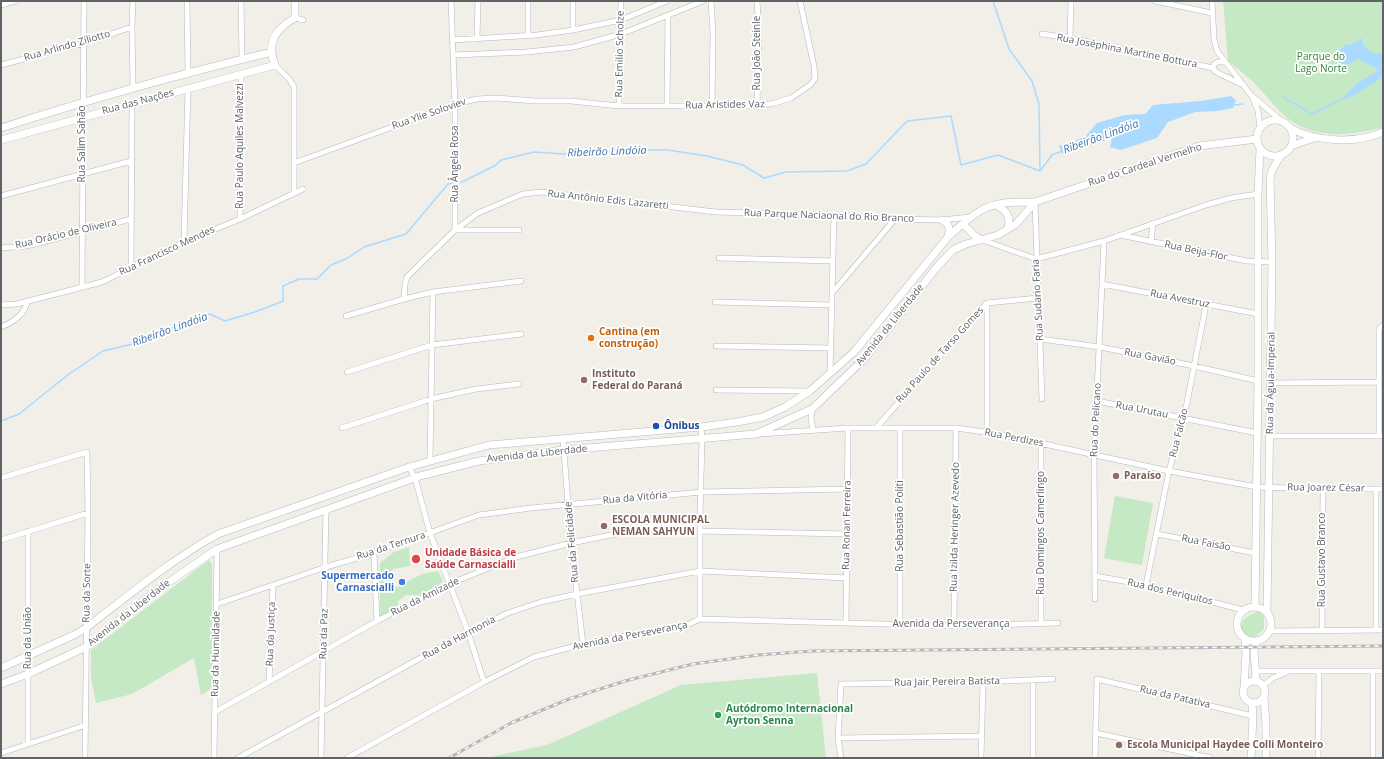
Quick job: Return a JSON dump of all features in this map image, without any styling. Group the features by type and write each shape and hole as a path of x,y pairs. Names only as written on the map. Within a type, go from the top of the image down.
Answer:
{"street":[{"path":"1,5 16,1"},
{"name":"Rua Salim Sahão","path":"82,287 81,231 84,1"},
{"path":"132,1 133,87"},
{"path":"187,1 188,73"},
{"path":"241,1 242,59"},
{"path":"295,1 295,18"},
{"name":"Rua Ângela Rosa","path":"451,1 455,104 455,230"},
{"path":"477,39 478,1"},
{"path":"528,1 528,36"},
{"path":"573,1 573,30"},
{"name":"Rua Emilio Scholze","path":"619,106 621,1"},
{"path":"452,40 528,36 573,30 621,20 667,1"},
{"path":"453,56 527,52 574,47 621,34 703,1"},
{"path":"711,1 713,33 712,106"},
{"name":"Rua João Steinle","path":"757,1 759,32 757,106"},
{"name":"Rua Aristides Vaz","path":"667,106 757,106 775,103 791,98 810,85 815,79 814,66 800,1"},
{"path":"1070,38 1071,1"},
{"path":"1155,1 1212,13"},
{"path":"1212,1 1214,39 1217,51 1251,95 1290,128 1300,134 1315,138 1357,140 1383,132"},
{"path":"667,106 668,15"},
{"path":"294,194 294,87 275,65 272,52 273,39 281,27 295,18 303,20"},
{"name":"Rua Arlindo Ziliotto","path":"1,65 84,43 132,27"},
{"name":"Rua Joséphina Martine Bottura","path":"1042,34 1070,38 1213,68"},
{"name":"Rua das Nações","path":"1,128 133,87 272,52"},
{"path":"253,56 256,69"},
{"path":"1225,63 1218,62 1214,64 1214,71 1243,85"},
{"path":"1218,73 1225,72 1225,63"},
{"name":"Rua das Nações","path":"1,140 275,65"},
{"name":"Rua Paulo Aquiles Malvezzi","path":"240,219 241,74"},
{"path":"184,242 188,88"},
{"path":"1251,95 1258,111 1260,128 1257,139 1260,149 1264,153 1275,156 1281,155 1288,151 1293,140 1290,128"},
{"name":"Rua Ylie Soloviev","path":"294,163 455,104 477,99 496,98 535,101 571,101 619,106 667,106"},
{"path":"131,267 132,104"},
{"path":"1260,128 1268,122 1279,121 1284,123"},
{"path":"1291,146 1315,138"},
{"name":"Rua do Cardeal Vermelho","path":"1035,202 1200,146 1257,139"},
{"name":"Rua da Águia-Imperial","path":"1255,607 1258,381 1258,194 1260,149"},
{"name":"Rua da Águia-Imperial","path":"1267,613 1272,262 1270,179 1272,170 1281,155"},
{"path":"1,196 131,161"},
{"name":"Rua Francisco Mendes","path":"1,305 17,304 102,282 184,242 240,219 303,189"},
{"name":"Rua Antônio Edis Lazaretti","path":"404,299 407,277 455,230 478,213 523,194 542,192 716,212"},
{"path":"1035,202 1018,202 996,205 981,210 963,224 975,236 982,240 1036,259 1104,241 1206,205 1231,198 1258,194"},
{"name":"Avenida da Liberdade","path":"1,684 28,674 86,647 153,593 217,549 415,478 478,461 563,450 756,434 812,409 864,359 937,267 953,250 998,235 1016,224 1035,202"},
{"name":"Rua Sudario Faria","path":"1035,202 1042,399"},
{"path":"996,205 1004,209 1006,212 1010,222 1008,228"},
{"name":"Rua Parque Naciaonal do Rio Branco","path":"716,212 942,220 971,217"},
{"path":"830,374 834,215"},
{"name":"Rua Orácio de Oliveira","path":"1,248 27,246 131,219"},
{"path":"833,292 895,219"},
{"path":"942,220 948,224 950,229 948,237"},
{"name":"Rua Parque Naciaonal do Rio Branco","path":"942,220 963,224"},
{"path":"1151,242 1153,223"},
{"name":"Avenida da Liberdade","path":"1,668 74,635 86,628 164,568 218,534 430,460 489,445 701,427 737,422 763,417 785,407 810,391 854,352 948,237 963,224"},
{"path":"455,230 519,230"},
{"name":"Rua Beija-Flor","path":"1120,235 1225,257 1258,262 1272,262"},
{"name":"Rua do Pelicano","path":"1095,599 1094,454 1104,241"},
{"path":"719,258 833,260"},
{"path":"346,316 433,292 521,282"},
{"name":"Rua Avestruz","path":"1102,284 1258,314"},
{"path":"430,460 433,292"},
{"name":"Rua Paulo de Tarso Gomes","path":"876,428 987,303 1038,298"},
{"path":"1,327 19,317 27,306 28,301"},
{"path":"715,302 832,305"},
{"path":"987,303 987,432"},
{"name":"Rua Falcão","path":"1146,585 1169,471 1184,418 1206,304"},
{"path":"1270,436 1381,436 1378,382 1381,327"},
{"path":"347,372 432,345 521,334"},
{"name":"Rua Gavião","path":"1040,339 1100,347 1194,366 1258,381"},
{"path":"716,346 831,348"},
{"path":"1271,383 1378,382"},
{"path":"342,428 431,398 476,389 519,384"},
{"path":"716,390 810,391"},
{"name":"Rua Urutau","path":"1097,401 1257,433"},
{"path":"812,409 811,419 813,430"},
{"path":"700,619 700,517 702,492 701,427"},
{"name":"Rua Perdizes","path":"756,434 848,428 956,428 987,432 1169,471 1269,487"},
{"name":"Rua Ronan Ferreira","path":"846,623 848,428"},
{"name":"Rua Sebastião Politi","path":"900,428 900,624"},
{"name":"Rua Izilda Heringer Azevedo","path":"954,626 956,428"},
{"name":"Rua da Felicidade","path":"562,439 569,505 571,543 583,644"},
{"name":"Rua Domingos Camerlingo","path":"1041,443 1041,623"},
{"name":"Rua da Sorte","path":"1,478 87,452 88,513 85,758"},
{"path":"409,467 415,478 430,533 468,632 484,682"},
{"name":"Rua Joarez César","path":"1269,487 1383,489"},
{"name":"Rua da Vitória","path":"569,505 702,492 848,489"},
{"name":"Rua Gustavo Branco","path":"1322,630 1323,489"},
{"path":"1376,489 1376,630"},
{"name":"Rua da Ternura","path":"217,604 326,567 374,553 480,515 569,505"},
{"name":"Rua da Paz","path":"321,758 326,510"},
{"path":"1,540 88,513"},
{"name":"Rua da Amizade","path":"215,712 323,651 449,584 516,557 571,543 700,517"},
{"name":"Rua da União","path":"28,531 28,744"},
{"path":"700,531 847,534"},
{"name":"Rua Faisão","path":"1157,534 1255,553"},
{"name":"Rua da Humildade","path":"214,758 217,549"},
{"path":"374,553 378,621"},
{"name":"Rua da Harmonia","path":"238,758 468,632 508,613 540,602 700,571 847,578"},
{"name":"Rua dos Periquitos","path":"1095,576 1146,585 1244,610"},
{"name":"Rua da Justiça","path":"269,682 273,586"},
{"path":"1245,640 1256,642 1266,637 1270,631 1271,622 1267,613 1260,608 1255,607 1244,610 1239,614 1236,625 1237,631 1245,640 1246,654 1243,689 1244,696 1252,703 1259,702 1264,698"},
{"name":"Avenida da Perseverança","path":"346,758 484,682 534,657 583,644 689,624 700,619 954,626 1058,623"},
{"path":"1270,631 1383,630"},
{"path":"1256,642 1254,650 1256,680"},
{"path":"1256,671 1383,671"},
{"path":"1264,685 1273,678 1287,671"},
{"path":"1318,758 1319,671"},
{"path":"1373,671 1373,758"},
{"name":"Rua Jair Pereira Batista","path":"838,738 841,684 983,682 1054,679"},
{"name":"Rua da Patativa","path":"1096,733 1096,679 1253,716"},
{"path":"1033,680 1033,758"},
{"path":"1244,686 1249,681 1256,680 1264,685 1266,692 1264,698 1266,758"},
{"path":"981,758 983,682"},
{"path":"1251,758 1253,716 1252,703"},
{"path":"1,753 86,724"},
{"path":"1095,758 1096,733 1211,758"},
{"path":"841,758 838,738 981,736"}],"green space":[{"name":"Parque do Lago Norte","path":"1223,1 1383,1 1383,127 1350,134 1327,134 1306,129 1290,120 1251,80 1228,61"},
{"path":"1115,496 1153,503 1142,565 1104,558"},
{"path":"409,547 410,566 393,569 390,574 396,588 422,574 438,571 443,581 438,586 419,595 406,595 398,601 398,608 380,616 380,563 394,552"},
{"path":"209,560 212,565 212,688 201,695 194,658 132,694 96,703 91,677 91,650"},
{"path":"1257,612 1264,616 1264,629 1252,640 1242,634 1241,625 1246,617"},
{"name":"Autódromo Internacional Ayrton Senna","path":"817,673 826,758 490,758 547,745 681,685"}],"water":[{"path":"1362,38 1364,47 1374,53 1383,53 1383,76 1347,99 1344,97 1355,85 1379,70 1358,59 1343,67 1337,59 1337,53 1345,45 1353,44"},
{"path":"1231,96 1236,100 1233,108 1217,111 1195,112 1168,122 1157,138 1121,150 1110,147 1112,138 1062,154 1059,146 1085,137 1097,123 1125,115 1145,114 1153,105 1201,101"}],"waterway":[{"path":"993,1 1009,49 1032,81 1039,104 1040,170"},
{"name":"Ribeirão Lindóia","path":"1283,97 1312,114 1345,97"},
{"name":"Ribeirão Lindóia","path":"1234,105 1243,104"},
{"name":"Ribeirão Lindóia","path":"1,421 19,414 69,374 103,351 141,342 183,323 210,314 225,321 255,312 283,301 283,286 299,279 317,279 331,265 348,258 364,247 406,234 448,184 462,182 496,165 501,160 534,152 579,155 604,153 615,150 668,150 707,156 743,165 764,178 786,172 847,171 866,164 907,121 951,116 961,165 998,155 1040,171 1052,155 1062,151"}],"railway":[{"path":"449,758 511,723 569,699 625,681 693,664 758,655 812,651 1383,646"}],"place":[{"name":"Cantina (em construção)","path":"591,338"},
{"name":"Instituto Federal do Paraná","path":"584,380"},
{"name":"Ônibus","path":"656,426"},
{"name":"Paraíso","path":"1116,476"},
{"name":"ESCOLA MUNICIPAL NEMAN SAHYUN","path":"604,526"},
{"name":"Unidade Básica de Saúde Carnascialli","path":"416,559"},
{"name":"Supermercado Carnascialli","path":"402,582"},
{"name":"Autódromo Internacional Ayrton Senna","path":"718,715"},
{"name":"Escola Municipal Haydee Colli Monteiro","path":"1119,745"}]}
